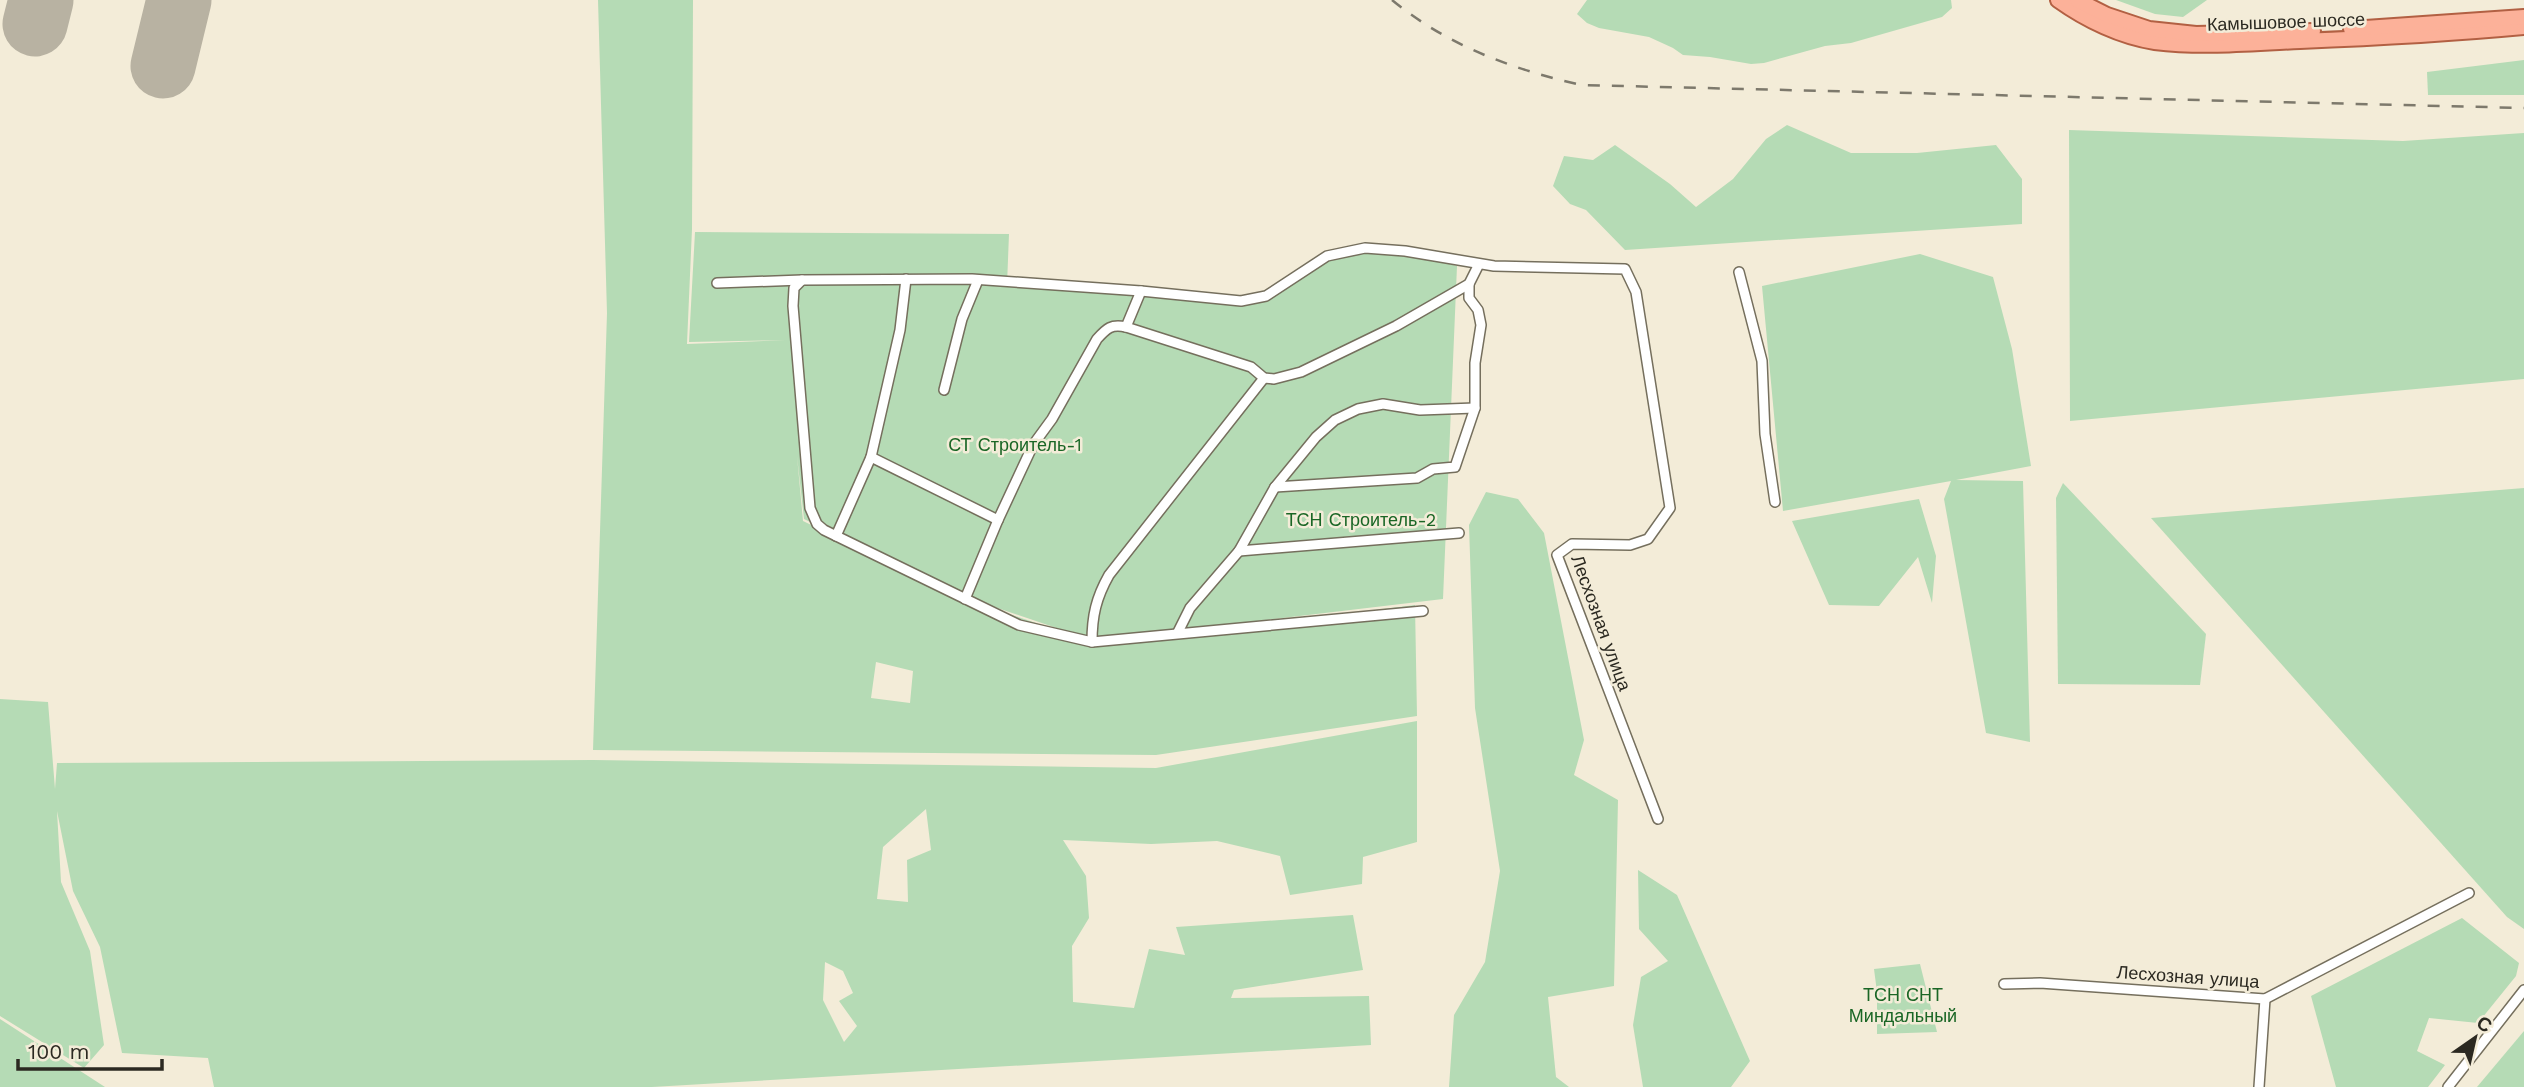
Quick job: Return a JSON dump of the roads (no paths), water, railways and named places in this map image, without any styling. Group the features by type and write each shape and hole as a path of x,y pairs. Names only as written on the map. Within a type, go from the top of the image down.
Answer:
{"main road":[{"name":"Камышовое шоссе","path":"2058,0 2075,13 2107,28 2154,41 2197,44 2397,37 2524,27"},
{"name":"Камышовое шоссе","path":"2077,0 2107,15 2149,29 2196,34 2371,28 2524,17"}],"street":[{"path":"717,283 978,280 1241,301 1266,296 1327,257 1365,248 1405,251 1479,264 1469,284 1469,298 1478,310 1482,325 1475,363 1475,408 1455,467 1433,469 1418,478 1275,486"},
{"name":"Лесхозная улица","path":"1479,264 1625,269 1636,292 1670,508 1648,539 1630,545 1572,544 1557,555 1658,819"},
{"path":"1739,272 1762,361 1765,434 1775,502"},
{"path":"836,536 871,457 900,330 906,279"},
{"path":"802,280 794,288 793,306 810,508 817,524 836,536 1019,625 1093,642 1423,611"},
{"path":"944,390 962,319 978,280"},
{"path":"965,599 998,520 1034,445 1097,340 1107,328 1114,324 1126,327 1251,367 1264,378 1274,379 1301,372 1396,326 1469,284"},
{"path":"1126,327 1141,291"},
{"path":"1093,642 1092,618 1098,596 1109,575 1264,378"},
{"path":"1178,632 1189,608 1239,551 1275,486 1335,420 1358,409 1383,404 1420,410 1475,408"},
{"path":"871,457 998,520"},
{"path":"1239,551 1459,533"},
{"name":"Лесхозная улица","path":"2004,984 2040,983 2265,999 2469,892"},
{"path":"2448,1087 2524,990"},
{"path":"2259,1087 2265,999"}],"railway":[{"path":"1392,0 1435,30 1482,54 1581,85 2524,108"}],"park label":[{"name":"СТ Строитель-1","path":"1015,445"},
{"name":"ТСН Строитель-2","path":"1361,520"},
{"name":"ТСН СНТ Миндальный","path":"1903,1005"}]}
